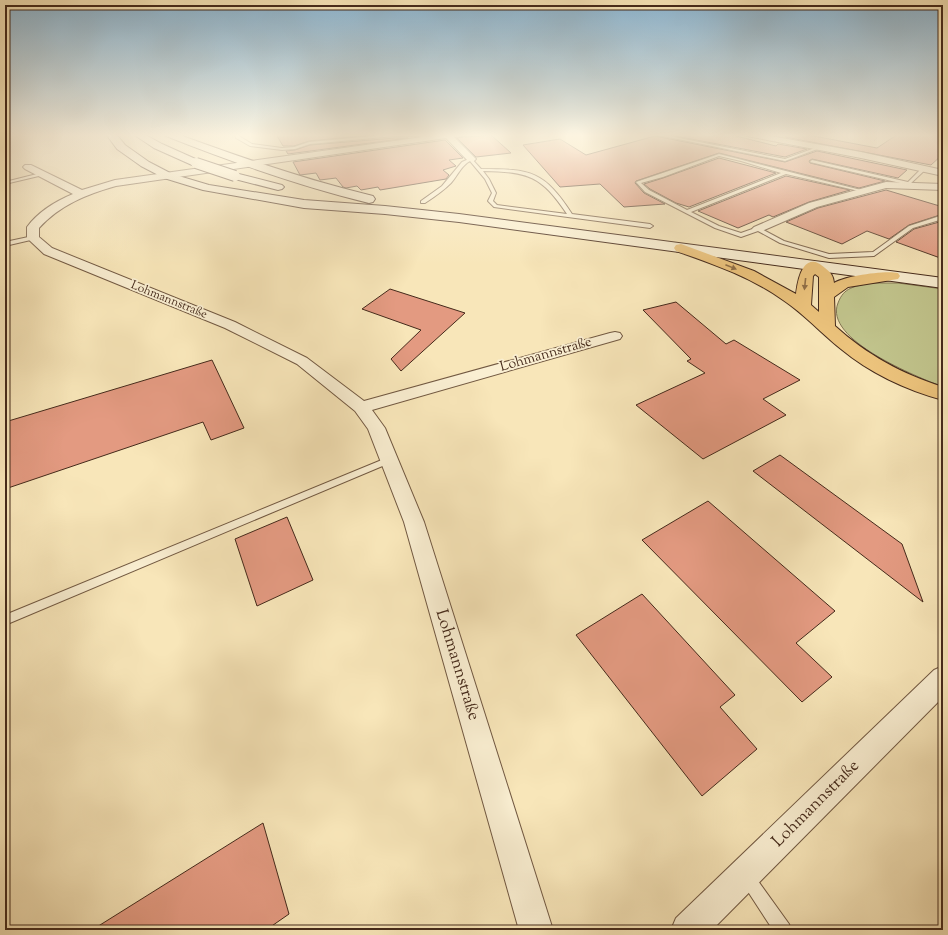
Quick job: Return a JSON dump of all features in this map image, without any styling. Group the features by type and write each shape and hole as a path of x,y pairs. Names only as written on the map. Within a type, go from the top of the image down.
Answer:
{"highway":[{"path":"681,248 733,268 786,294 803,306 862,357 890,374 943,394"},
{"path":"803,306 806,276 814,265 826,276 827,326"},
{"path":"827,295 843,284 893,276"}],"main road":[{"path":"173,178 207,188 304,204 385,210 459,218 943,283"},
{"path":"241,178 270,186 385,210"},
{"path":"294,178 365,198 459,218"}],"street":[{"path":"48,178 79,193"},
{"path":"33,238 33,226 44,214 79,193 115,183 151,178"},
{"path":"758,229 813,205 886,185 943,187"},
{"name":"Lohmannstraße","path":"33,238 48,251 230,325 302,361 361,407 376,428 414,522 536,930"},
{"name":"Lohmannstraße","path":"361,407 615,336"},
{"name":"Lohmannstraße","path":"688,930 943,678"}],"lane":[{"path":"5,184 28,178"},
{"path":"423,202 437,194 453,178"},
{"path":"486,178 494,193 490,202 496,206 650,226"},
{"path":"536,178 558,195 570,215"},
{"path":"655,178 638,182 647,191 717,226 741,235 758,229 782,242 829,256 874,254 911,227 943,217"},
{"path":"689,211 773,178"},
{"path":"806,178 863,191"},
{"path":"881,178 908,184 915,178"},
{"path":"5,244 33,238"},
{"path":"5,620 389,460"},
{"path":"745,875 783,930"}],"green space":[{"path":"869,283 898,283 943,289 943,387 895,366 876,355 858,343 845,330 837,317 840,298 850,288"}],"building":[{"path":"319,178 447,178 380,190 378,187 361,190 357,186 346,188 343,187 336,178 320,180"},
{"path":"552,178 646,178 636,181 635,183 644,193 665,204 624,207 600,184 560,187"},
{"path":"663,178 764,178 689,207 676,203 650,189 644,184"},
{"path":"782,178 793,178 850,190 809,202 773,217 769,215 738,228 698,211"},
{"path":"818,178 871,178 885,181 859,188"},
{"path":"886,190 943,207 943,214 909,225 889,239 867,231 842,244 786,222 818,208"},
{"path":"943,221 943,259 896,242 914,229"},
{"path":"390,289 465,313 401,371 391,359 421,330 362,309"},
{"path":"676,302 726,344 734,340 800,380 763,399 786,415 703,459 636,405 705,373 687,361 691,359 643,310"},
{"path":"212,360 244,428 211,440 203,422 5,489 5,422"},
{"path":"780,455 902,544 923,602 753,471"},
{"path":"708,501 835,611 796,643 832,677 802,702 642,540"},
{"path":"287,517 313,580 257,606 235,539"},
{"path":"642,594 735,695 720,707 757,749 702,796 576,635"},
{"path":"263,823 289,914 266,930 92,930"}]}
